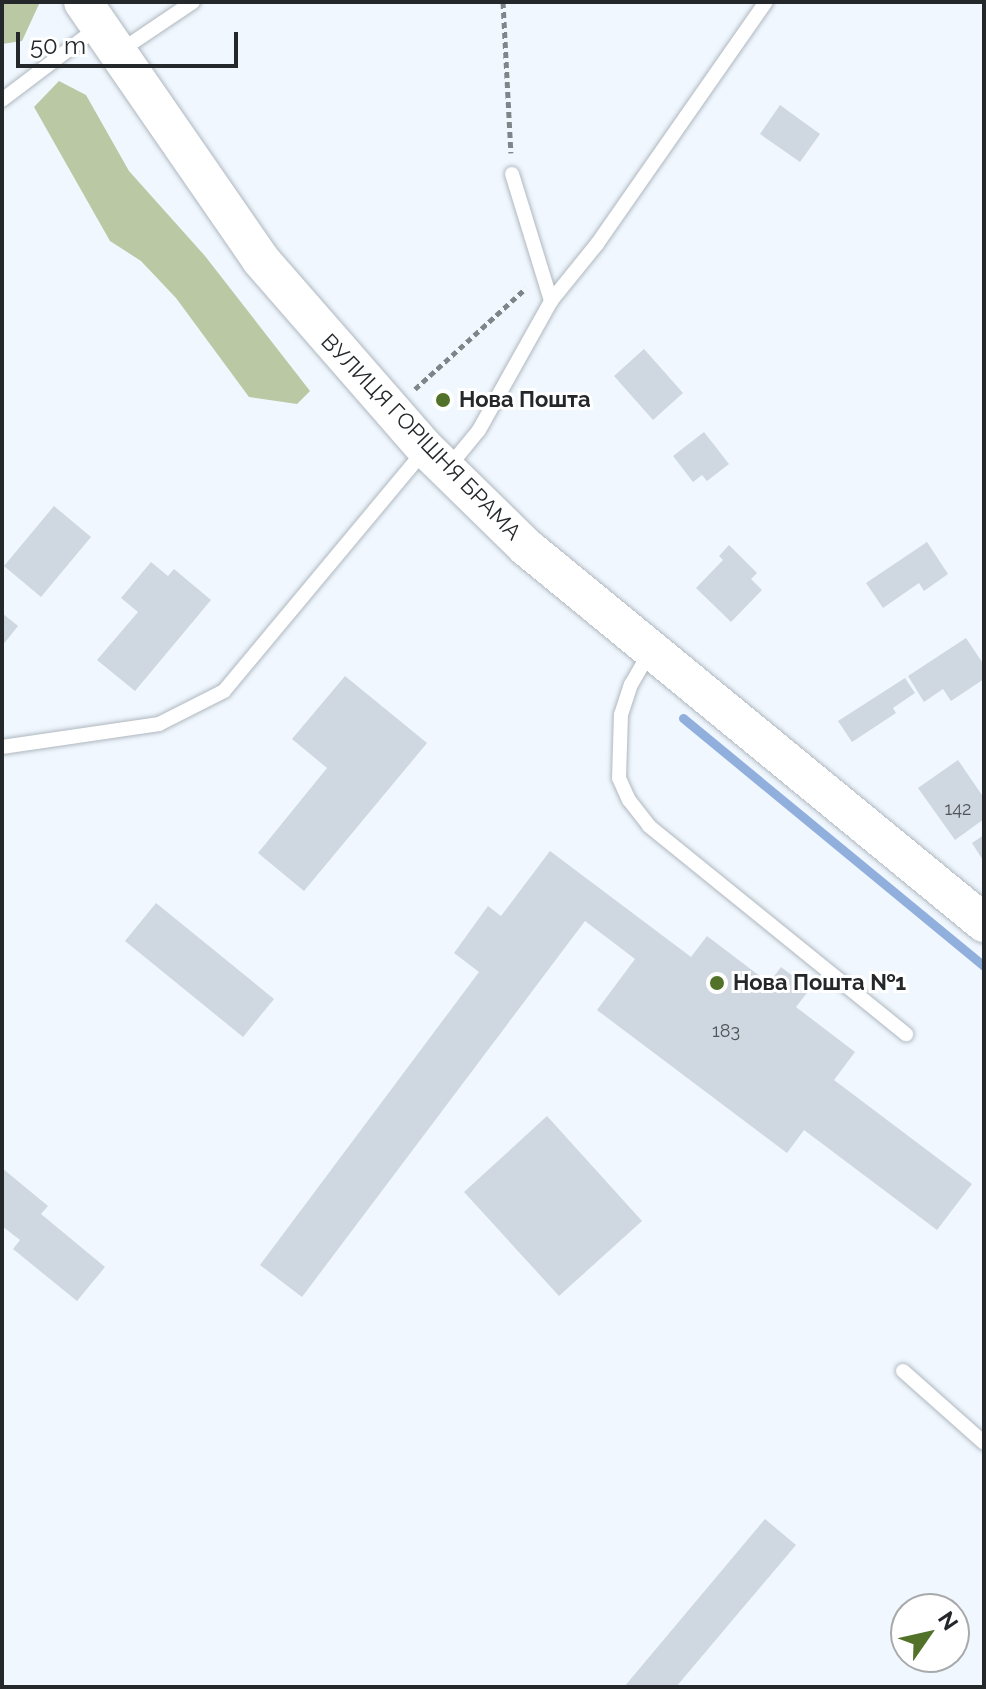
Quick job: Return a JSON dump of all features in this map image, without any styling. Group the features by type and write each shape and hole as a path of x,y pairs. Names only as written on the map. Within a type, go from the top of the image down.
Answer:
{"street":[{"name":"ВУЛИЦЯ ГОРІШНЯ БРАМА","path":"99,28 260,259 391,412 436,459 526,547 984,923"}],"lane":[{"path":"2,100 99,28 193,2"},
{"path":"2,747 159,724 224,691 436,459 479,430 551,301 597,244 766,2"},
{"path":"512,174 551,301"},
{"path":"651,650 631,684 621,714 619,778 629,800 649,826 906,1034"},
{"path":"903,1371 984,1443"}],"path":[{"path":"503,2 512,174"},
{"path":"391,412 541,275"}],"green space":[{"path":"2,2 40,2 22,41 2,44"},
{"path":"59,81 86,95 129,171 205,256 310,391 297,404 249,397 176,298 141,261 110,241 34,107"}],"building":[{"path":"780,105 820,134 800,162 760,134"},
{"path":"644,349 683,393 653,420 614,376"},
{"path":"704,432 729,464 707,481 702,475 693,482 673,456"},
{"path":"54,506 91,537 41,597 4,566"},
{"path":"927,542 948,574 924,591 919,583 883,608 866,583"},
{"path":"729,545 757,573 751,579 762,590 731,622 696,588 723,560 719,556"},
{"path":"151,562 168,576 174,569 211,600 135,691 97,660 138,612 121,598"},
{"path":"2,613 18,626 2,646"},
{"path":"966,638 984,665 984,679 951,701 943,689 924,702 908,676"},
{"path":"345,676 427,743 304,891 258,853 327,768 292,739"},
{"path":"905,678 915,693 893,708 896,713 852,742 838,721"},
{"path":"958,760 984,798 984,819 955,840 918,788"},
{"path":"984,835 984,862 972,843"},
{"path":"550,851 691,957 707,936 769,983 781,967 810,989 796,1007 855,1052 834,1080 972,1184 937,1230 804,1130 787,1153 597,1010 635,959 585,921 302,1297 260,1265 479,972 454,953 488,906 501,916"},
{"path":"156,903 274,999 243,1037 125,941"},
{"path":"547,1116 642,1221 559,1296 464,1192"},
{"path":"2,1168 48,1206 41,1214 105,1267 77,1301 13,1249 20,1240 2,1226"},
{"path":"765,1519 796,1545 676,1687 624,1687"}],"waterway":[{"path":"683,718 984,966"}],"place":[{"name":"Нова Пошта","path":"443,400"},
{"name":"Нова Пошта №1","path":"717,983"}]}
